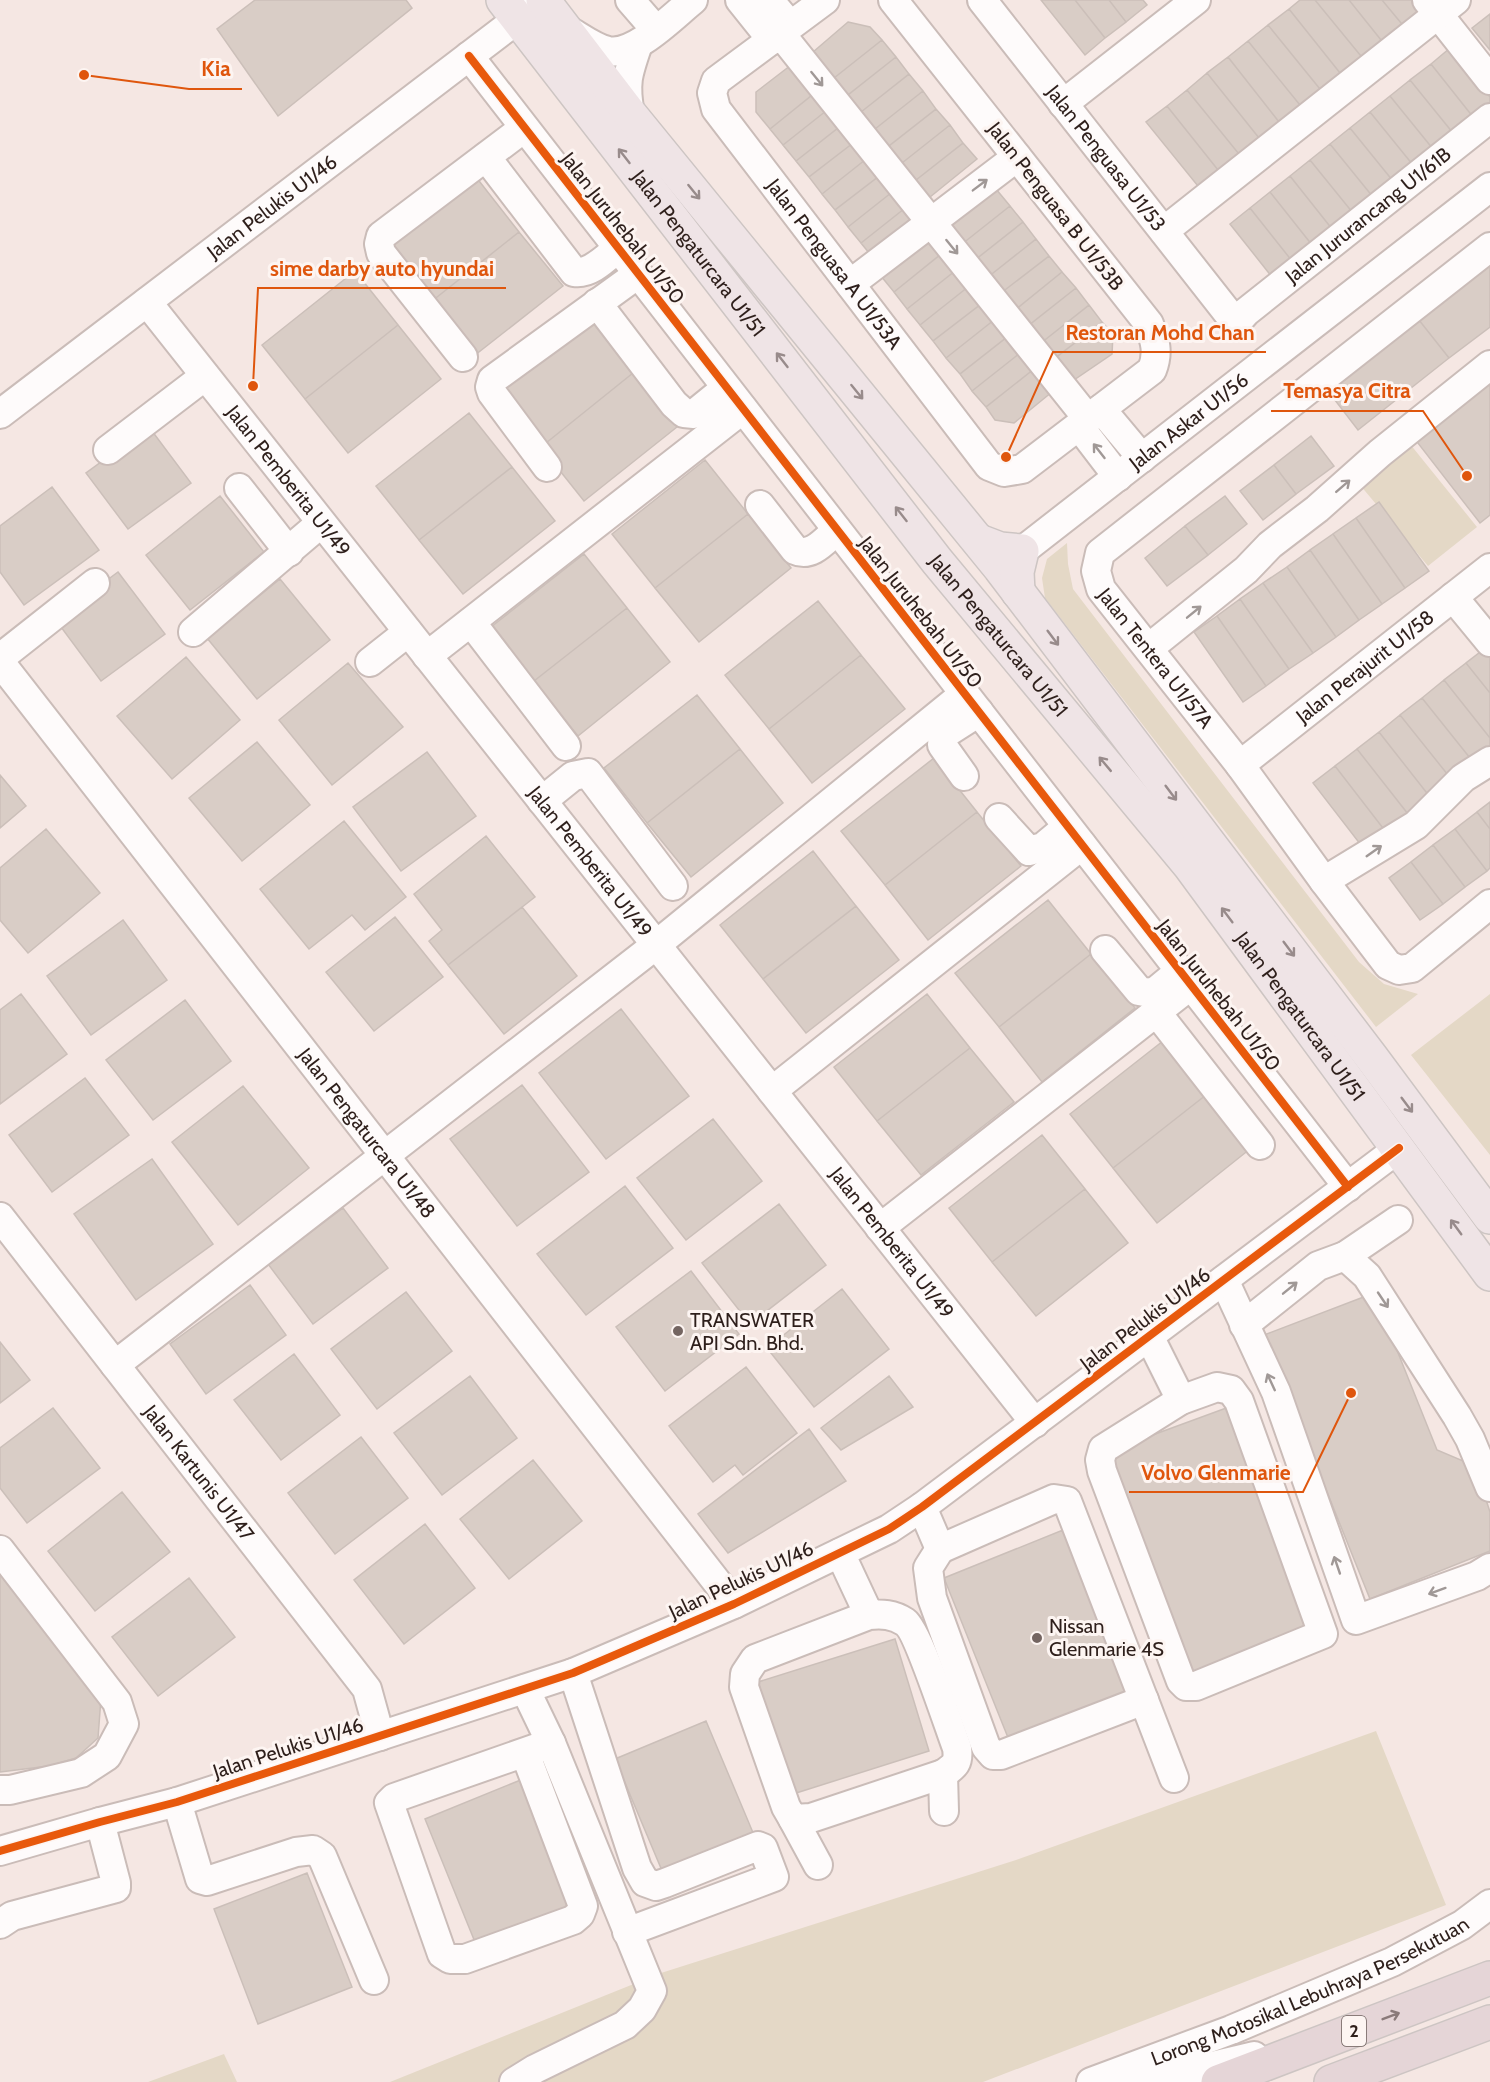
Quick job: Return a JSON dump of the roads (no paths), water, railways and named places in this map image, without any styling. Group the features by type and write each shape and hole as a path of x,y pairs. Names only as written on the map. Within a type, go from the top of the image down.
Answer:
{"highway":[{"name":"2","path":"1218,2082 1490,1978"},
{"name":"2","path":"1331,2082 1490,2022"}],"main road":[{"name":"Jalan Pengaturcara U1/51","path":"526,5 565,28 630,114 979,541 1013,570 1490,1217"},
{"name":"Jalan Pengaturcara U1/51","path":"526,5 937,561 1190,866 1490,1274"},
{"path":"937,561 961,567 1013,570 999,608 1009,649"}],"street":[{"path":"630,0 647,37"},
{"path":"565,28 605,50 618,51 647,37 693,0"},
{"path":"740,0 781,33 1089,418 1118,477"},
{"path":"769,0 781,33"},
{"name":"Jalan Penguasa A U1/53A","path":"825,0 716,81 712,93 716,109 989,466 1004,472 1022,468 1089,418"},
{"name":"Jalan Penguasa B U1/53B","path":"893,0 1149,324 1156,345 1157,357 1152,370 1089,418"},
{"name":"Jalan Penguasa U1/53","path":"982,0 1164,231 1239,315"},
{"path":"1063,104 1196,0"},
{"name":"Jalan Pelukis U1/46","path":"0,414 469,56 526,5"},
{"path":"1164,231 1441,5 1490,80"},
{"path":"630,114 626,93 627,77 647,37"},
{"name":"Jalan Juruhebah U1/50","path":"469,56 1348,1187"},
{"name":"Jalan Jururancang U1/61B","path":"1239,315 1490,118"},
{"path":"463,357 381,253 379,244 381,236 524,128"},
{"path":"486,157 574,272 581,274 618,249"},
{"path":"850,284 1017,157"},
{"name":"Jalan Askar U1/56","path":"1013,570 1118,477 1490,187"},
{"name":"Jalan Tentera U1/57A","path":"1490,247 1100,553 1096,571 1101,589 1240,765 1388,965 1399,970 1412,968 1490,904"},
{"path":"548,467 492,393 490,387 492,380 638,274"},
{"name":"Jalan Pemberita U1/49","path":"147,302 1035,1423"},
{"path":"597,303 674,404 684,413 694,414 735,399"},
{"path":"1149,648 1232,582 1270,545 1317,509 1380,453 1490,364"},
{"path":"108,450 205,376"},
{"path":"427,656 471,622 735,399"},
{"path":"1089,418 1142,458"},
{"path":"238,488 289,552"},
{"path":"760,505 795,550 802,553 813,550 837,530"},
{"path":"193,632 321,523"},
{"name":"Jalan Perajurit U1/58","path":"1240,765 1490,568"},
{"path":"0,660 95,583"},
{"path":"1453,597 1490,642"},
{"path":"471,622 566,746"},
{"path":"370,662 408,632"},
{"name":"Jalan Pengaturcara U1/48","path":"0,660 734,1604"},
{"path":"964,776 942,745 943,735 971,703"},
{"path":"115,1365 971,703"},
{"path":"1324,881 1416,825 1462,778 1490,761"},
{"path":"542,801 573,776 588,773 673,886"},
{"path":"999,818 1029,851 1074,836"},
{"path":"772,1091 1074,836"},
{"path":"1105,950 1139,991 1150,993 1185,978"},
{"path":"880,1228 1157,1013 1185,978"},
{"path":"1157,1013 1260,1145"},
{"name":"Jalan Pelukis U1/46","path":"0,1851 177,1802 573,1673 734,1604 889,1529 1035,1423 1399,1148"},
{"name":"Jalan Kartunis U1/47","path":"0,1217 367,1689 380,1736"},
{"path":"1244,1325 1318,1266 1345,1256 1398,1220"},
{"path":"1345,1256 1367,1276 1457,1416 1470,1439 1490,1487"},
{"path":"1224,1280 1276,1392 1356,1620 1477,1576 1490,1568"},
{"path":"1149,1336 1181,1400"},
{"path":"1217,1387 1231,1390 1239,1401 1323,1634 1196,1686 1186,1686 1181,1681 1102,1471 1100,1460 1104,1449 1181,1400 1217,1387"},
{"path":"1144,1700 1001,1755 993,1755 986,1747 932,1598 928,1568 940,1549 1054,1499 1067,1501 1144,1700 1174,1778"},
{"path":"922,1507 940,1549"},
{"path":"0,1550 117,1702 124,1724 107,1756 81,1773 10,1790 0,1790"},
{"path":"840,1553 869,1615"},
{"path":"793,1819 811,1818 943,1774 956,1766 957,1748 920,1647 907,1623 888,1614 869,1615 755,1659 745,1674 744,1687 786,1807 818,1865"},
{"path":"573,1673 637,1868 645,1882 656,1886 758,1846 763,1848 774,1877 627,1932"},
{"path":"525,1689 538,1748 583,1906 580,1914 573,1920 465,1959 450,1959 442,1954 389,1803 394,1798 538,1748"},
{"path":"514,2082 535,2069 625,2025 642,2009 652,1991 627,1932 538,1748"},
{"path":"943,1774 944,1811"},
{"path":"177,1802 200,1879 207,1881 296,1852 313,1850 322,1856 374,1980"},
{"path":"1,1922 12,1916 116,1888 100,1822"},
{"name":"Lorong Motosikal Lebuhraya Persekutuan","path":"1091,2082 1231,2030 1392,1962 1462,1925 1490,1904"},
{"name":"Lorong Motosikal Lebuhraya Persekutuan","path":"1145,2082 1343,2035"}],"place":[{"name":"Kia","path":"84,75"},
{"name":"sime darby auto hyundai","path":"253,386"},
{"name":"Restoran Mohd Chan","path":"1006,457"},
{"name":"Temasya Citra","path":"1467,476"},
{"name":"TRANSWATER API Sdn. Bhd.","path":"678,1331"},
{"name":"Volvo Glenmarie","path":"1351,1393"},
{"name":"Nissan Glenmarie 4S","path":"1037,1638"}]}
